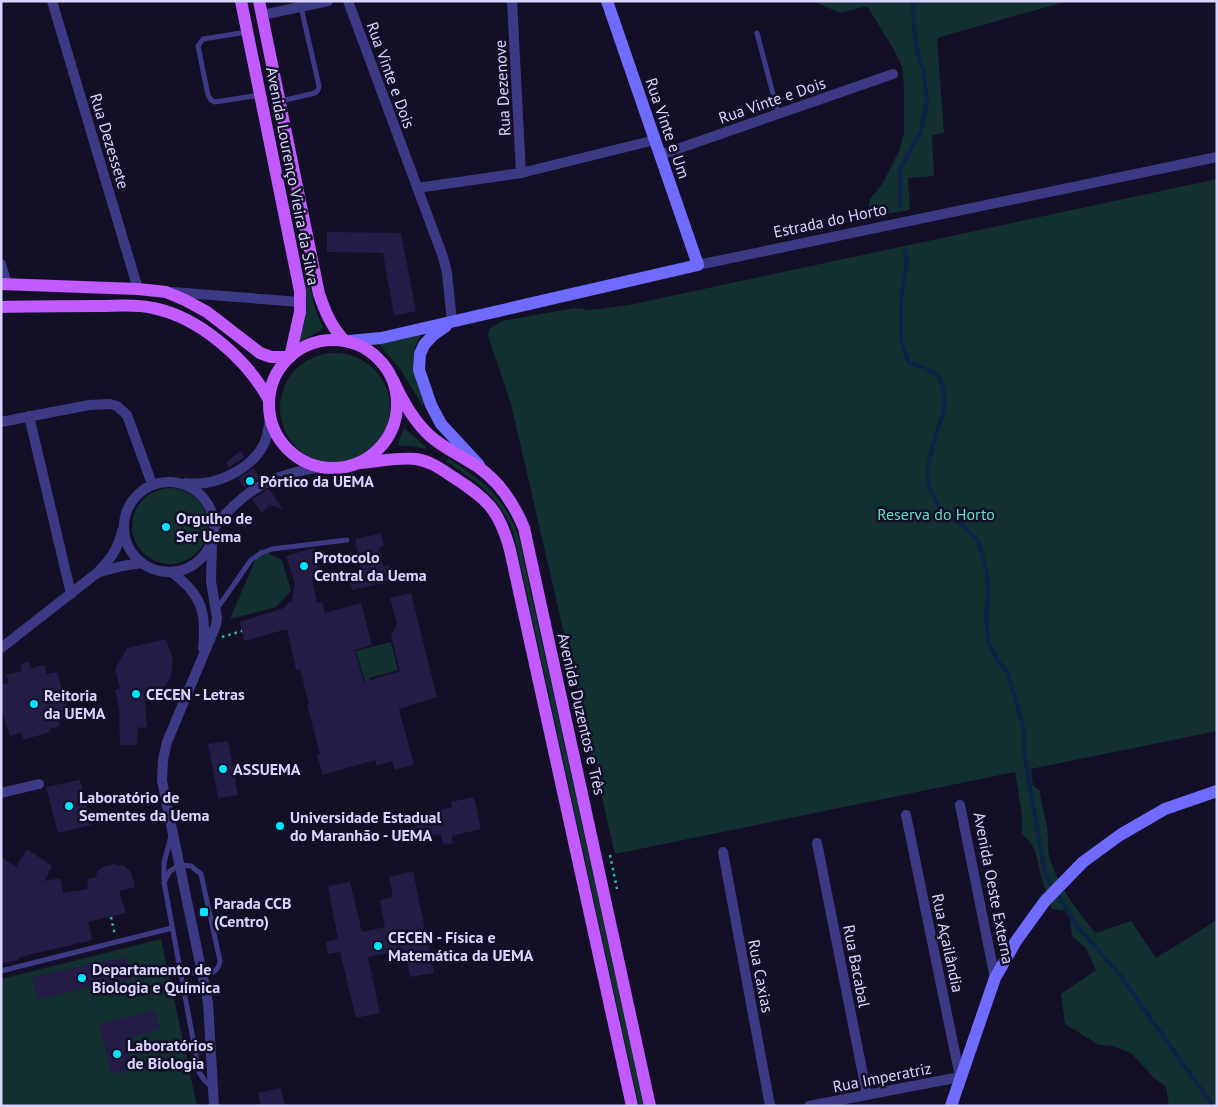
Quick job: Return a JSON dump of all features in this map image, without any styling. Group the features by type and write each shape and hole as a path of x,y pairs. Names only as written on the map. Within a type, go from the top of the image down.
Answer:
{"main road":[{"name":"Avenida Lourenço Vieira da Silva","path":"242,1 296,268 300,302 298,324 290,356"},
{"name":"Avenida Lourenço Vieira da Silva","path":"259,1 319,294 335,331 347,341"},
{"path":"4,284 138,289 166,292 186,300 207,312 260,353 271,357 290,356"},
{"path":"1,306 142,306 171,313 206,332 221,343 258,381 269,400"},
{"path":"358,463 377,452 393,428 397,409 393,380 377,357 364,347 347,341 332,339 307,345 290,356 279,371 272,384 269,400 270,416 274,428 280,440 289,450 300,459 321,467 340,468 358,463 410,459 422,460 436,465 483,498 495,511 504,528 632,1106"},
{"name":"Avenida Duzentos e Três","path":"393,380 409,411 428,434 489,476 500,487 513,506 525,534 650,1106"}],"street":[{"name":"Rua Dezessete","path":"52,1 138,289"},
{"path":"262,15 328,1"},
{"name":"Rua Vinte e Dois","path":"348,1 443,257 447,274 452,322"},
{"name":"Rua Dezenove","path":"512,1 521,173"},
{"name":"Rua Vinte e Um","path":"607,1 698,265"},
{"name":"Rua Vinte e Dois","path":"660,155 893,74"},
{"path":"417,188 521,173 655,140"},
{"name":"Estrada do Horto","path":"347,341 381,338 698,265 1217,157"},
{"path":"1,264 4,284"},
{"path":"166,292 300,302"},
{"name":"Estrada do Horto","path":"452,322 432,335 424,345 420,354 420,370 431,405 441,424 489,476"},
{"path":"1,422 89,405 110,404 121,408 127,414 152,484"},
{"path":"29,416 71,594"},
{"path":"1,648 71,594 110,560 115,552 123,527 125,513 131,501 141,491 152,484 167,481 205,484 217,480 250,462 262,446 267,435 270,416"},
{"path":"214,527 237,502 251,491 284,475 321,467"},
{"path":"182,483 195,489 205,499 212,513 214,527 211,581 216,611 216,625 167,742 162,760 162,781 208,1002 214,1106"},
{"path":"123,527 126,541 132,553 142,564 156,570 171,572 184,570 196,564 206,554 212,542"},
{"path":"97,573 122,566 142,564"},
{"path":"171,572 185,582 199,600 204,625 202,658"},
{"path":"1,793 39,784"},
{"name":"Avenida Oeste Externa","path":"951,1106 995,978 1016,941 1045,900 1083,862 1120,835 1165,808 1217,791"},
{"name":"Avenida Oeste Externa","path":"960,805 995,978"},
{"name":"Rua Açailândia","path":"906,815 960,1077"},
{"name":"Rua Bacabal","path":"817,843 867,1095"},
{"name":"Rua Caxias","path":"723,852 770,1106"},
{"name":"Rua Imperatriz","path":"809,1106 960,1077"}],"lane":[{"path":"280,102 315,93 319,86 301,7"},
{"path":"248,31 203,39 200,42 198,46 208,95 215,102 261,94"},
{"path":"757,34 778,113"},
{"path":"216,611 251,560 261,552 347,540"},
{"path":"173,830 164,863 164,882 199,1072 212,1087"},
{"path":"164,882 170,871 180,865 190,866 200,874 220,956 217,969 203,975 180,969"},
{"path":"1,970 172,928"}],"path":[{"path":"111,917 116,942"}],"green space":[{"path":"813,1 1068,1 937,38 944,133 932,135 934,176 908,178 910,210 867,217 870,199 883,183 900,149 904,133 902,66 867,6 840,13"},
{"name":"Reserva do Horto","path":"1217,179 1217,731 1031,769 1033,785 1040,791 1048,832 1049,855 1053,869 1069,898 1096,933 1131,921 1156,958 1217,920 1217,1106 1169,1106 1166,1087 1153,1077 1132,1054 1114,1046 1099,1045 1065,1024 1061,994 1096,970 1086,948 1072,936 1070,918 1064,910 1052,909 1034,850 1022,834 1022,815 1015,772 615,854 511,404 488,336 490,328 502,321 574,308 591,310 629,305"},
{"path":"304,270 306,270 315,309 324,329 299,342 307,307"},
{"path":"420,335 414,353 414,370 424,404 422,405 400,369 379,344"},
{"path":"335,353 356,357 374,369 386,387 390,408 386,429 374,447 356,459 335,463 314,459 296,447 284,429 280,408 284,387 296,369 314,357"},
{"path":"404,428 426,449 400,446 398,444"},
{"path":"448,458 482,483 500,501 507,511 519,538 644,1106 639,1106 513,531 507,518 486,490 446,461"},
{"path":"170,488 185,491 197,499 205,511 208,526 205,541 197,553 185,561 170,564 155,561 143,553 135,541 132,526 135,511 143,499 155,491"},
{"path":"260,549 282,560 291,591 276,607 230,619"},
{"path":"391,642 398,670 369,678 374,697 372,704 356,651"},
{"path":"161,939 197,1106 1,1106 1,979"}],"building":[{"path":"327,232 401,233 416,311 394,316 383,253 327,252"},
{"path":"240,451 245,457 229,467 226,463"},
{"path":"253,468 260,478 244,488 238,479"},
{"path":"269,489 283,509 270,505 262,513 252,499"},
{"path":"381,533 384,546 379,548 383,566 389,565 393,581 352,590 348,572 361,569 355,539"},
{"path":"314,548 322,575 312,578 317,603 322,602 325,613 361,603 372,645 355,650 364,682 400,671 391,636 397,624 390,598 411,593 437,697 399,709 414,765 395,770 392,761 377,766 375,760 323,775 317,755 320,754 307,705 309,704 300,669 296,670 287,629 244,641 240,622 284,608 292,601 295,584 286,556"},
{"name":"CECEN - Letras","path":"166,639 173,660 171,677 164,688 145,701 147,727 138,728 137,745 120,745 119,709 115,690 120,688 115,669 127,648"},
{"name":"Reitoria da UEMA","path":"29,662 31,668 44,665 47,674 57,672 70,716 58,719 60,726 49,729 50,732 23,740 21,732 10,736 1,708 1,685 9,683 6,675 22,671 20,664"},
{"name":"ASSUEMA","path":"228,741 238,795 218,798 208,744"},
{"name":"Laboratório de Sementes da Uema","path":"80,780 91,825 58,833 46,787"},
{"path":"474,797 481,829 452,836 453,843 444,845 441,834 422,838 418,835 414,816 452,807 451,802"},
{"path":"27,849 52,866 44,881 60,878 63,893 88,889 87,879 96,877 97,872 101,868 113,864 124,866 131,872 135,887 119,891 126,913 88,922 92,940 20,957 18,960 1,964 1,857 16,867"},
{"name":"CECEN - Física e Matemática da UEMA","path":"413,871 434,973 410,977 405,950 368,957 380,1013 356,1018 340,952 328,954 326,942 338,939 328,886 350,882 362,932 385,927 380,900 393,897 389,877"},
{"name":"Departamento de Biologia e Química","path":"126,957 131,979 37,999 32,977"},
{"name":"Laboratórios de Biologia","path":"155,1010 160,1029 125,1039 132,1069 112,1074 99,1024"},
{"path":"281,1088 285,1106 261,1106 258,1093"}],"waterway":[{"path":"900,206 900,169 921,132 927,100 923,68 918,55 914,29 913,1"},
{"path":"905,250 907,260 901,300 901,342 909,363 939,376 944,392 945,407 933,444 927,472 930,489 942,513 961,524 978,541 987,571 988,600 986,615 988,641 998,661 1008,673 1024,730 1024,752 1045,874 1077,926 1119,974 1213,1106"}],"place":[{"name":"Pórtico da UEMA","path":"250,481"},
{"name":"Orgulho de Ser Uema","path":"166,527"},
{"name":"Protocolo Central da Uema","path":"304,566"},
{"name":"CECEN - Letras","path":"136,694"},
{"name":"Reitoria da UEMA","path":"34,704"},
{"name":"ASSUEMA","path":"223,769"},
{"name":"Laboratório de Sementes da Uema","path":"69,806"},
{"name":"Universidade Estadual do Maranhão - UEMA","path":"280,826"},
{"name":"Parada CCB (Centro)","path":"204,912"},
{"name":"CECEN - Física e Matemática da UEMA","path":"378,946"},
{"name":"Departamento de Biologia e Química","path":"82,978"},
{"name":"Laboratórios de Biologia","path":"117,1054"}]}
